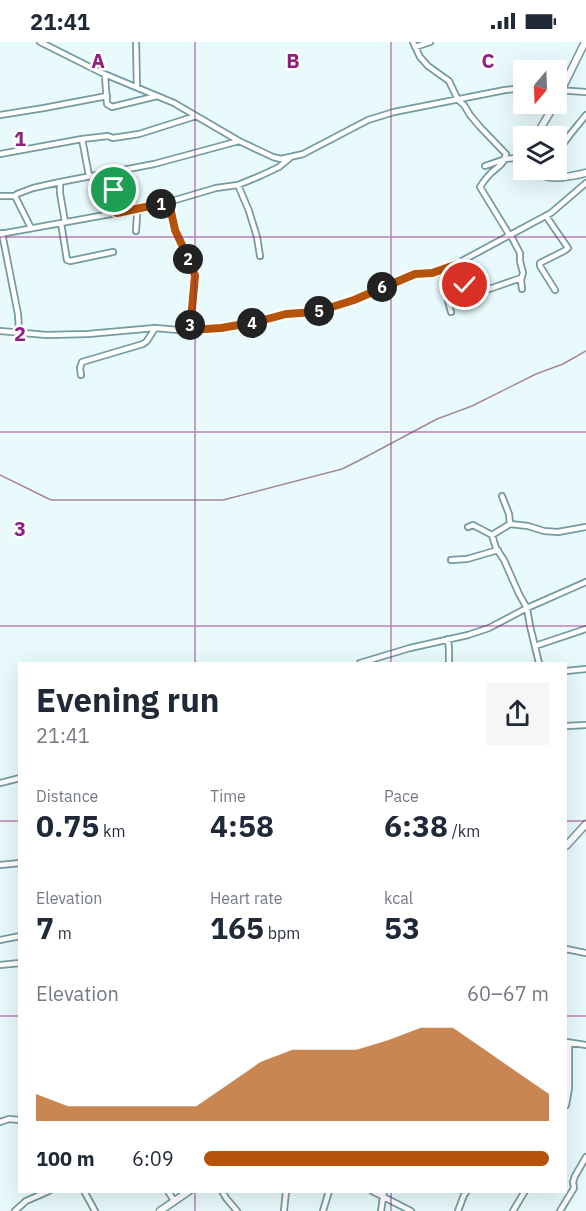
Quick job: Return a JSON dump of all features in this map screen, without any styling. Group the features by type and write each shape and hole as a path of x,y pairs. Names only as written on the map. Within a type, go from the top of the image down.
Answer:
{"street":[{"path":"40,42 105,75 174,103 239,141 281,159 303,154 368,120 394,112 513,89"},
{"path":"136,42 136,87"},
{"path":"430,42 414,44 420,57 448,81 458,100 506,154 500,167 491,173 480,187 520,253 523,273 522,289"},
{"path":"567,75 585,42"},
{"path":"105,75 107,104 112,107 157,96"},
{"path":"567,91 586,92"},
{"path":"0,115 107,96"},
{"path":"0,154 82,139 139,134 196,116"},
{"path":"567,137 586,116"},
{"path":"82,139 89,176"},
{"path":"0,196 15,196 33,188 154,164 239,141"},
{"path":"19,332 7,252 1,233 117,213 238,184 279,167 291,157"},
{"path":"485,166 513,158"},
{"path":"113,172 117,213"},
{"path":"567,177 586,173"},
{"path":"60,182 67,260 113,252"},
{"path":"238,184 257,237 260,256"},
{"path":"0,331 47,335 155,328 190,330 237,326 286,314 316,312 354,300 415,274 432,273 458,264 546,216 586,185"},
{"path":"15,196 31,228"},
{"path":"169,202 175,230 195,276 190,330"},
{"path":"136,209 136,231"},
{"path":"546,216 568,248 540,263 555,290"},
{"path":"451,312 447,297 463,287 465,283 458,264"},
{"path":"489,289 521,278"},
{"path":"81,375 82,362 142,344 147,341 155,328"},
{"path":"502,496 510,524"},
{"path":"492,535 510,524 558,532 586,527"},
{"path":"468,527 473,525 492,535 527,608 539,662"},
{"path":"451,560 467,559 498,550"},
{"path":"363,662 489,628 586,582"},
{"path":"535,646 586,629"},
{"path":"448,639 449,662"},
{"path":"567,671 586,669"},
{"path":"567,726 586,725"},
{"path":"0,783 18,778"},
{"path":"567,845 586,824"},
{"path":"0,866 18,863"},
{"path":"0,940 18,936"},
{"path":"567,949 586,953"},
{"path":"0,965 18,963"},
{"path":"567,1099 569,1088 567,1042 586,1045"},
{"path":"0,1122 9,1119 18,1120"},
{"path":"560,1211 574,1188 575,1176 586,1157"},
{"path":"15,1211 26,1201 44,1193"},
{"path":"85,1193 95,1211"},
{"path":"169,1193 174,1201"},
{"path":"160,1211 169,1208 174,1201 186,1193"},
{"path":"223,1193 237,1211"},
{"path":"284,1211 286,1193"},
{"path":"322,1211 328,1193"},
{"path":"458,1211 466,1193"},
{"path":"513,1211 524,1193"},
{"path":"381,1211 383,1194 411,1211"}],"waterway":[{"path":"0,475 51,500 223,500 342,469 437,419 472,406 586,351"}],"route":[{"path":"114,190 117,213 169,202 175,230 195,276 190,330 221,328 286,314 316,312 354,300 415,274 432,273 458,264 465,285"}]}
